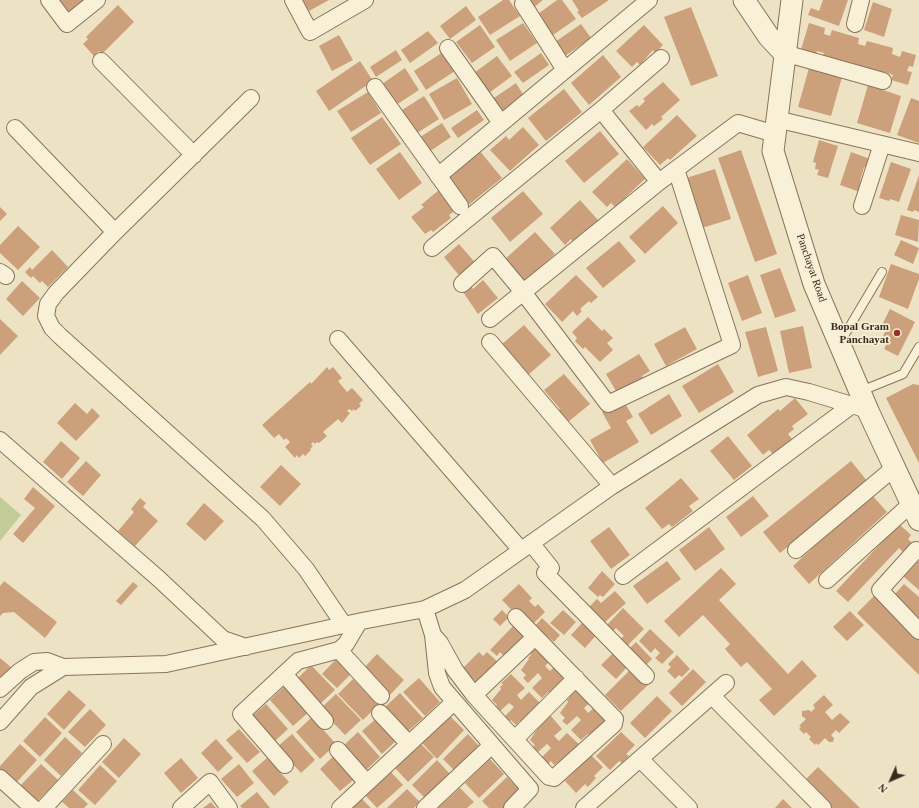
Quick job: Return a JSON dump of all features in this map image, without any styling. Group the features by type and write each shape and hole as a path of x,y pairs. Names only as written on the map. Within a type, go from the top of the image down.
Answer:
{"street":[{"path":"49,0 67,24 97,0"},
{"path":"293,0 310,32 365,0"},
{"path":"438,176 649,0"},
{"path":"744,0 768,37 784,53 883,81"},
{"name":"Panchayat Road","path":"792,0 784,53 773,151 814,284 839,343 860,402 915,512"},
{"path":"854,24 861,0"},
{"path":"523,4 565,70"},
{"path":"448,48 501,123"},
{"path":"432,248 601,110 661,58"},
{"path":"101,61 194,155"},
{"path":"375,87 460,206"},
{"path":"251,98 115,232 48,304 46,316 52,328 263,519 352,623"},
{"path":"601,110 659,182"},
{"path":"490,319 659,182 738,123 775,126 882,144 919,153"},
{"path":"15,128 115,232"},
{"path":"862,206 882,144"},
{"path":"462,284 493,256 523,292 608,404 732,345 676,169"},
{"path":"338,339 526,546 551,568 545,573 646,676"},
{"path":"490,342 612,486"},
{"path":"0,689 20,671 34,662 47,660 63,667 166,664 352,623 425,609 465,590 612,486 758,395 786,388 860,402"},
{"path":"623,576 860,402"},
{"path":"0,440 159,579 223,639 246,647"},
{"path":"796,550 894,468"},
{"path":"827,580 915,512"},
{"path":"916,550 880,590 919,630"},
{"path":"425,609 433,635 438,680 454,702 530,789 512,808"},
{"path":"433,635 440,643 455,670 474,695 549,777 554,778 614,724 615,719 516,617"},
{"path":"285,765 241,714 298,661 339,650 346,644 352,623"},
{"path":"474,695 536,637"},
{"path":"339,650 381,696"},
{"path":"0,722 31,687 63,667"},
{"path":"284,674 325,721"},
{"path":"515,739 576,678"},
{"path":"584,808 726,683"},
{"path":"712,696 823,808"},
{"path":"340,808 454,702"},
{"path":"380,713 409,744"},
{"path":"44,808 103,744"},
{"path":"425,808 492,745"},
{"path":"338,750 367,783"},
{"path":"640,759 689,808"},
{"path":"0,778 33,808"},
{"path":"181,808 210,782 229,808"}],"lane":[{"path":"839,343 882,272"},
{"path":"860,402 903,374 919,347"}],"green space":[{"path":"0,497 21,515 0,541"}],"building":[{"path":"59,0 86,0 70,13"},
{"path":"303,0 329,0 309,11"},
{"path":"503,0 509,0 520,16 490,35 478,17"},
{"path":"527,0 543,0 533,8"},
{"path":"557,0 562,0 576,19 553,35 538,14"},
{"path":"572,0 609,0 582,18 577,12 579,11"},
{"path":"823,0 848,0 839,26 808,15 811,8 819,11"},
{"path":"873,2 892,9 884,37 864,30"},
{"path":"118,5 134,22 102,54 99,51 94,56 83,44 88,39 86,37"},
{"path":"466,6 476,20 450,39 440,26"},
{"path":"691,7 718,76 691,86 664,17"},
{"path":"523,23 537,43 510,61 496,40"},
{"path":"809,23 825,28 824,34 830,36 832,30 859,38 858,44 865,46 867,41 893,48 892,54 900,57 902,51 916,55 913,67 909,66 907,71 912,72 908,85 891,80 893,75 885,72 884,78 857,70 858,65 851,63 850,68 822,59 824,53 817,51 815,57 800,53"},
{"path":"581,24 591,38 565,56 555,42"},
{"path":"480,25 495,47 472,63 456,42"},
{"path":"644,25 663,45 655,53 653,50 640,65 637,62 632,67 616,51"},
{"path":"428,31 438,43 410,63 401,50"},
{"path":"339,35 353,60 332,71 319,46"},
{"path":"396,50 402,60 376,77 370,67"},
{"path":"443,52 455,71 426,90 414,71"},
{"path":"541,53 549,65 523,83 514,72"},
{"path":"603,55 621,77 589,105 571,83"},
{"path":"497,56 512,76 489,93 474,73"},
{"path":"360,61 373,81 329,111 316,91"},
{"path":"405,68 419,90 396,105 382,84"},
{"path":"809,68 842,77 831,116 798,107"},
{"path":"457,78 472,104 444,120 429,94"},
{"path":"663,82 680,100 661,117 663,119 654,126 652,124 646,130 629,111 637,105 639,107 645,101 643,99"},
{"path":"516,83 524,96 500,113 491,100"},
{"path":"868,85 901,96 890,133 857,123"},
{"path":"564,89 582,112 546,141 528,118"},
{"path":"368,92 381,113 351,132 337,111"},
{"path":"424,96 439,119 414,135 399,112"},
{"path":"911,98 919,101 919,143 897,135"},
{"path":"477,110 484,120 458,138 451,128"},
{"path":"677,115 697,136 670,160 668,158 660,165 643,147"},
{"path":"382,117 401,144 370,165 351,138"},
{"path":"442,123 451,137 426,154 417,139"},
{"path":"523,127 539,145 510,171 490,150 506,136 509,140"},
{"path":"600,131 619,154 584,183 565,161"},
{"path":"819,140 838,146 828,178 817,175 819,170 815,169 816,163 813,162"},
{"path":"479,150 502,178 466,207 443,179"},
{"path":"741,150 777,254 755,262 718,158"},
{"path":"400,152 422,183 399,200 376,169"},
{"path":"851,152 870,159 867,168 864,167 860,181 863,182 860,192 840,185"},
{"path":"627,159 645,179 615,207 611,203 607,207 592,192"},
{"path":"891,162 911,169 899,202 879,198"},
{"path":"715,169 731,219 702,228 686,178"},
{"path":"919,175 919,212 914,210 913,212 907,210"},
{"path":"440,189 457,209 449,215 451,218 433,232 431,230 425,234 411,217 424,207 421,205"},
{"path":"523,191 543,214 510,242 491,218"},
{"path":"580,200 599,221 585,234 583,232 573,242 571,239 565,245 550,228"},
{"path":"663,206 678,223 645,254 629,237"},
{"path":"0,207 7,214 0,221"},
{"path":"901,215 919,220 918,242 895,235"},
{"path":"18,226 40,247 18,270 0,253 0,245"},
{"path":"535,232 555,254 524,282 504,260"},
{"path":"901,240 919,248 913,264 894,255"},
{"path":"619,241 636,261 603,288 586,268"},
{"path":"459,244 478,266 462,279 444,257"},
{"path":"52,250 68,267 48,287 42,281 40,283 33,276 31,278 25,272 30,267 32,270"},
{"path":"891,264 919,274 919,279 908,309 879,297"},
{"path":"780,268 796,311 775,318 760,275"},
{"path":"576,275 598,297 591,303 589,301 580,309 582,311 577,316 573,311 562,322 545,304"},
{"path":"748,275 762,313 742,321 728,283"},
{"path":"483,280 498,298 478,314 463,292 471,286 473,289"},
{"path":"22,281 40,298 23,316 6,299"},
{"name":"Bopal Gram Panchayat","path":"890,309 915,322 898,356 884,349 889,340 883,336 886,330 881,327"},
{"path":"588,317 602,331 604,329 613,338 607,343 613,350 600,362 585,347 583,349 575,341 577,338 572,332"},
{"path":"0,319 18,336 0,355"},
{"path":"524,325 551,355 528,375 501,345"},
{"path":"803,326 812,368 789,373 780,331"},
{"path":"685,327 697,349 666,366 654,344"},
{"path":"766,327 778,371 758,377 745,332"},
{"path":"639,354 650,371 642,376 644,379 625,391 623,387 616,391 606,374"},
{"path":"718,364 734,392 699,413 682,386"},
{"path":"327,367 329,370 333,367 342,378 338,381 347,392 352,388 363,400 359,404 361,406 355,411 354,409 352,411 349,409 347,411 350,413 342,423 338,419 323,432 327,436 319,443 317,442 315,444 313,442 311,444 313,446 310,449 311,450 305,456 303,454 299,458 297,455 295,458 285,447 290,442 286,438 284,440 279,434 274,438 262,425 310,382 311,384"},
{"path":"564,374 590,404 568,422 558,411 560,409 544,390"},
{"path":"913,384 919,385 919,463 886,398"},
{"path":"669,394 682,416 651,435 638,414"},
{"path":"795,398 808,414 792,426 794,429 788,434 792,439 773,454 769,450 763,455 747,435 778,409 780,411"},
{"path":"623,400 633,417 626,421 639,442 603,463 590,440 611,428 602,412"},
{"path":"75,403 87,414 92,408 100,416 76,441 57,423"},
{"path":"728,436 752,466 734,480 710,451"},
{"path":"61,441 80,458 62,479 43,462"},
{"path":"86,461 101,475 83,496 67,482"},
{"path":"851,461 868,482 780,553 763,532"},
{"path":"281,465 301,484 280,506 260,487"},
{"path":"681,478 699,499 689,506 693,511 672,527 669,524 662,529 645,508"},
{"path":"33,487 55,506 23,543 13,534 35,508 24,499"},
{"path":"871,494 887,512 809,584 793,566"},
{"path":"753,496 769,516 741,537 726,517"},
{"path":"140,498 146,503 143,507 158,521 135,546 118,531 134,512 131,509"},
{"path":"204,503 224,521 205,541 186,524"},
{"path":"899,524 911,535 908,539 913,544 904,553 899,548 848,602 836,591"},
{"path":"609,527 630,555 611,569 590,541"},
{"path":"709,527 725,549 695,571 679,550"},
{"path":"917,560 919,562 919,590 903,576"},
{"path":"667,561 681,579 647,604 633,586"},
{"path":"721,568 736,584 719,600 788,674 802,660 817,676 774,716 759,700 772,689 747,662 741,667 725,649 730,644 703,615 679,637 664,621"},
{"path":"602,571 615,584 603,597 600,595 598,597 588,588"},
{"path":"4,581 57,622 45,638 14,612 3,613 0,616 0,586"},
{"path":"133,582 138,586 121,605 116,601"},
{"path":"519,584 532,598 529,601 535,607 538,604 545,612 529,628 502,600"},
{"path":"904,584 919,597 919,618 894,595"},
{"path":"615,591 626,603 603,624 588,608 597,599 601,603"},
{"path":"874,596 919,640 919,675 857,613"},
{"path":"623,608 644,629 627,646 620,639 624,636 616,628 612,632 606,626"},
{"path":"502,610 509,617 500,626 493,619"},
{"path":"563,610 576,622 564,635 550,623"},
{"path":"850,611 864,625 847,641 833,627"},
{"path":"542,618 560,635 554,642 548,637 545,639 533,628"},
{"path":"585,620 598,633 585,648 571,635"},
{"path":"515,624 531,639 506,658 500,652 497,656 490,650"},
{"path":"650,629 674,652 662,664 655,658 660,653 655,648 651,653 639,641"},
{"path":"636,642 652,659 644,667 628,650"},
{"path":"539,644 553,658 545,666 550,671 558,663 572,677 551,694 548,692 542,698 532,688 542,678 538,673 528,683 523,678 526,675 521,670 529,659 528,658 531,655 530,653"},
{"path":"479,652 483,656 487,652 500,664 479,685 473,679 470,683 459,672"},
{"path":"613,653 628,666 616,679 601,665"},
{"path":"377,654 404,680 389,696 362,670"},
{"path":"677,655 690,669 682,677 679,675 675,679 667,671 671,667 668,664"},
{"path":"338,657 353,672 337,688 322,674"},
{"path":"0,658 12,668 0,683"},
{"path":"311,665 335,690 319,705 295,681"},
{"path":"632,668 648,685 621,711 605,695"},
{"path":"693,669 706,682 682,706 669,693"},
{"path":"511,674 525,688 517,695 521,700 529,692 542,705 522,723 520,721 516,725 511,720 509,723 504,717 514,707 509,703 499,712 494,708 497,705 492,700 501,689 500,687 503,684 501,683"},
{"path":"419,678 440,702 425,716 403,692"},
{"path":"353,679 378,705 363,720 338,694"},
{"path":"286,685 309,712 293,726 270,700"},
{"path":"578,687 592,701 584,708 588,713 597,705 611,719 590,736 588,734 581,740 571,730 581,720 577,716 567,725 562,721 565,718 560,713 568,702 567,700 570,697 569,696"},
{"path":"69,690 86,705 64,730 47,714"},
{"path":"400,693 423,718 406,733 384,708"},
{"path":"336,694 361,720 345,735 320,709"},
{"path":"824,695 833,705 825,712 832,720 840,713 850,722 839,733 836,730 831,735 834,738 833,742 829,742 825,738 818,745 816,743 815,745 809,739 811,737 806,732 804,734 799,729 801,727 799,726 806,719 802,716 802,711 809,710 811,712 815,708 813,705"},
{"path":"657,696 672,711 645,738 630,723"},
{"path":"266,704 288,729 274,742 251,717"},
{"path":"90,709 106,725 85,747 68,732"},
{"path":"550,715 562,729 554,736 559,741 567,733 581,746 560,764 558,762 554,765 551,761 548,764 541,758 551,748 547,744 537,753 532,748 535,745 530,740 540,725"},
{"path":"450,716 464,730 437,759 422,743"},
{"path":"45,717 62,733 40,757 23,741"},
{"path":"312,717 336,744 320,759 296,732"},
{"path":"378,717 398,739 382,754 362,731"},
{"path":"239,729 260,752 247,763 226,740"},
{"path":"358,732 380,757 364,772 342,747"},
{"path":"621,732 635,745 626,754 629,756 622,763 619,761 610,770 596,756"},
{"path":"292,734 315,760 301,773 277,747"},
{"path":"468,734 481,748 456,772 443,759"},
{"path":"65,737 82,753 61,776 44,760"},
{"path":"124,738 141,754 119,778 102,762"},
{"path":"216,739 233,758 218,772 201,753"},
{"path":"20,744 37,760 15,784 0,770 0,766"},
{"path":"421,744 434,757 408,782 395,768"},
{"path":"336,754 357,777 340,791 320,769"},
{"path":"591,755 603,767 594,776 596,778 588,787 585,784 576,793 565,781"},
{"path":"181,758 198,778 181,793 164,773"},
{"path":"267,758 289,782 274,796 252,771"},
{"path":"490,759 504,774 479,798 465,783"},
{"path":"437,760 450,774 425,798 412,785"},
{"path":"41,764 58,780 36,803 19,787"},
{"path":"239,764 254,783 237,797 221,779"},
{"path":"100,765 117,781 95,805 78,790"},
{"path":"818,767 860,808 832,808 804,781"},
{"path":"390,771 403,785 377,808 365,795"},
{"path":"507,777 521,792 504,808 489,808 482,801"},
{"path":"460,788 474,802 467,808 438,808"},
{"path":"407,789 420,802 414,808 387,808"},
{"path":"73,790 88,804 84,808 69,808 62,802"},
{"path":"257,792 270,808 242,808 240,806"},
{"path":"361,798 371,808 350,808"},
{"path":"783,799 792,808 775,808"},
{"path":"211,802 216,808 203,808"}],"place":[{"name":"Bopal Gram Panchayat","path":"897,333"}]}
